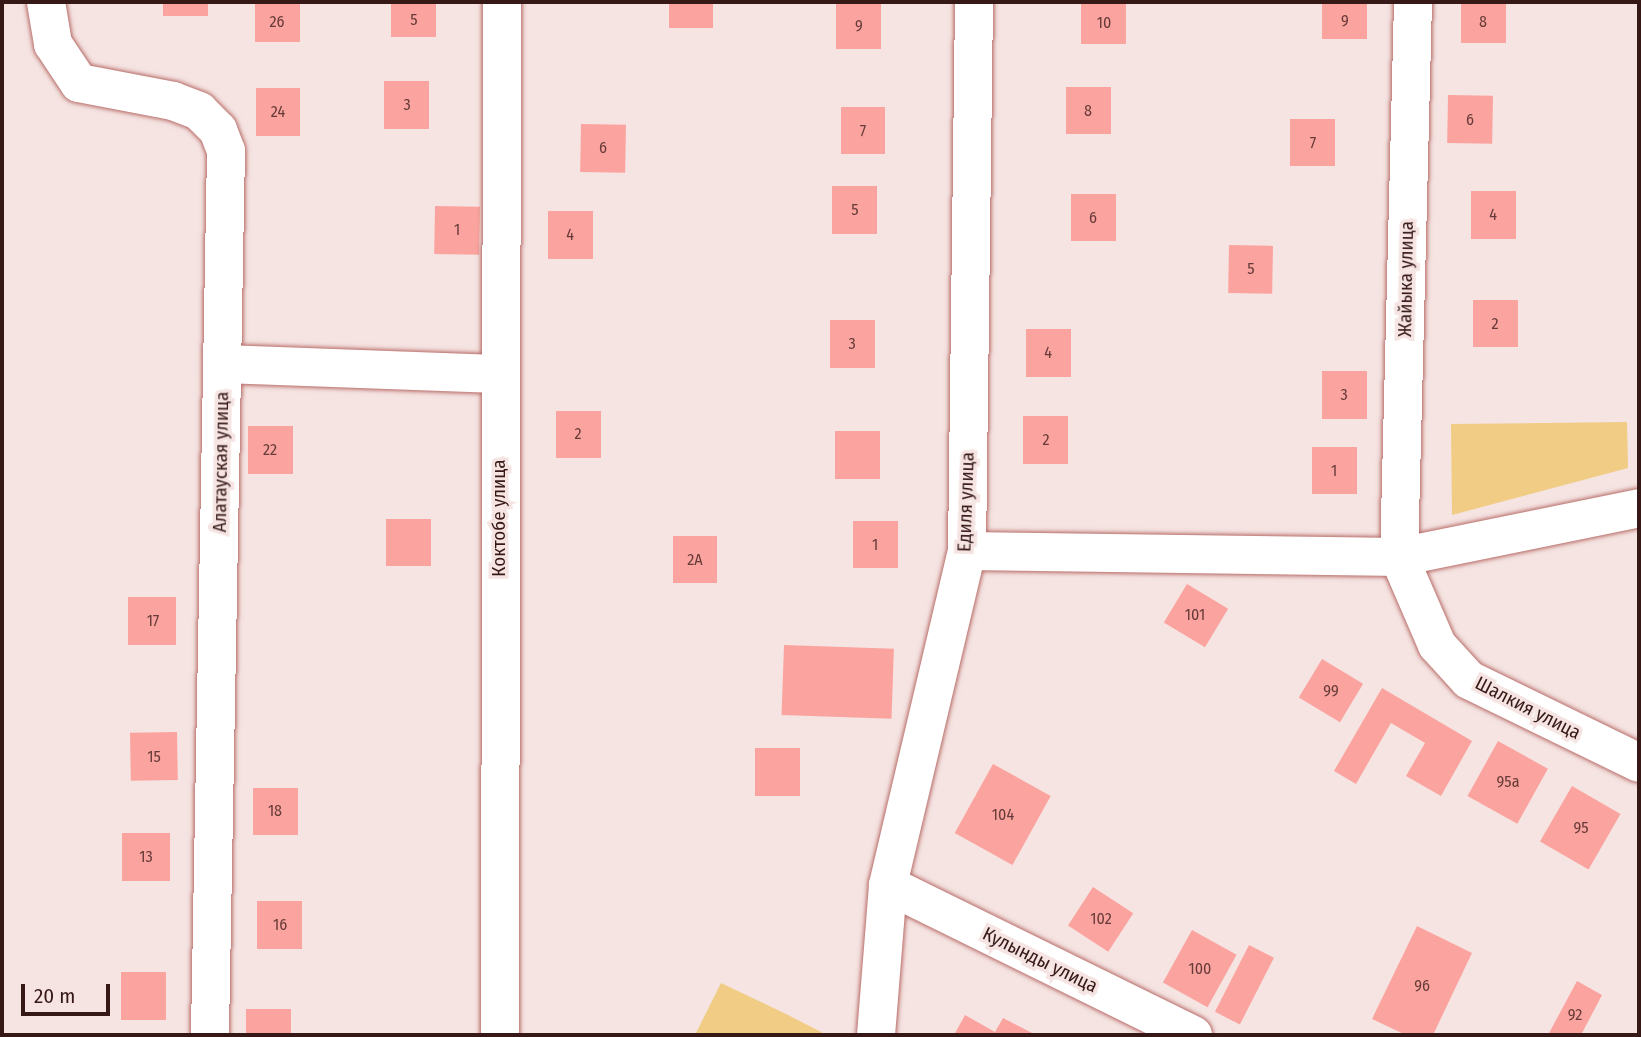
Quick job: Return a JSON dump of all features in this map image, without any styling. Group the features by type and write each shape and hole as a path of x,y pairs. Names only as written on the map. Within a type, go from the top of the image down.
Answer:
{"street":[{"name":"Алатауская улица","path":"47,2 53,44 79,83 173,101 199,111 218,130 226,151 210,1035"},
{"name":"Коктобе улица","path":"500,1035 499,374 502,2"},
{"name":"Едиля улица","path":"876,1035 888,885 967,551 974,2"},
{"name":"Жайыка улица","path":"1399,557 1413,2"},
{"path":"222,364 499,374"},
{"path":"967,551 1399,557 1639,508"},
{"name":"Шалкия улица","path":"1399,557 1437,645 1469,680 1639,762"},
{"name":"Кулынды улица","path":"888,885 1193,1035"}],"shaded area":[{"path":"1627,422 1628,468 1452,515 1451,424"},
{"path":"721,983 786,1014 827,1035 695,1035"}],"building":[{"path":"163,2 208,2 208,16 163,16"},
{"path":"255,2 300,2 300,42 255,42"},
{"path":"391,2 436,2 436,37 391,37"},
{"path":"669,2 713,2 713,28 669,28"},
{"path":"836,2 881,2 881,49 836,49"},
{"path":"1081,2 1126,2 1126,44 1081,44"},
{"path":"1322,2 1367,2 1367,39 1322,39"},
{"path":"1461,2 1506,2 1506,43 1461,43"},
{"path":"384,81 429,81 429,129 384,129"},
{"path":"1066,87 1111,87 1111,134 1066,134"},
{"path":"256,88 300,88 300,136 256,136"},
{"path":"1448,95 1493,96 1492,144 1447,143"},
{"path":"841,107 885,107 885,154 841,154"},
{"path":"1290,119 1335,119 1335,166 1290,166"},
{"path":"581,124 626,125 625,173 580,172"},
{"path":"832,186 877,186 877,234 832,234"},
{"path":"1471,191 1516,191 1516,239 1471,239"},
{"path":"1071,194 1116,194 1116,241 1071,241"},
{"path":"435,206 480,207 479,255 434,254"},
{"path":"548,211 593,211 593,259 548,259"},
{"path":"1229,245 1273,246 1272,294 1228,293"},
{"path":"1473,300 1518,300 1518,347 1473,347"},
{"path":"830,320 875,320 875,368 830,368"},
{"path":"1026,329 1071,329 1071,377 1026,377"},
{"path":"1322,371 1367,371 1367,419 1322,419"},
{"path":"556,411 601,411 601,458 556,458"},
{"path":"1023,416 1068,416 1068,464 1023,464"},
{"path":"248,426 293,426 293,474 248,474"},
{"path":"835,431 880,431 880,479 835,479"},
{"path":"1312,447 1357,447 1357,494 1312,494"},
{"path":"386,519 431,519 431,566 386,566"},
{"path":"853,521 898,521 898,568 853,568"},
{"path":"673,536 717,536 717,583 673,583"},
{"path":"1187,584 1228,609 1205,647 1164,623"},
{"path":"128,597 176,597 176,645 128,645"},
{"path":"784,645 894,649 891,719 782,715"},
{"path":"1322,659 1363,684 1340,722 1299,698"},
{"path":"1382,688 1472,741 1441,796 1406,776 1425,743 1391,723 1356,784 1334,771"},
{"path":"177,732 178,780 131,781 130,733"},
{"path":"1498,741 1548,769 1517,824 1467,796"},
{"path":"755,748 800,748 800,796 755,796"},
{"path":"993,764 1051,796 1012,865 955,833"},
{"path":"1572,786 1620,814 1588,869 1540,841"},
{"path":"253,788 298,788 298,835 253,835"},
{"path":"122,833 170,833 170,881 122,881"},
{"path":"1093,887 1133,913 1108,952 1068,926"},
{"path":"257,901 302,901 302,949 257,949"},
{"path":"1417,926 1472,953 1433,1035 1406,1035 1372,1019"},
{"path":"1192,930 1237,955 1208,1007 1163,982"},
{"path":"1249,945 1274,958 1240,1025 1215,1012"},
{"path":"121,972 166,972 166,1020 121,1020"},
{"path":"1577,981 1602,995 1581,1035 1548,1035"},
{"path":"246,1009 291,1009 291,1035 246,1035"},
{"path":"965,1015 995,1032 1003,1018 1036,1035 954,1035"}]}
